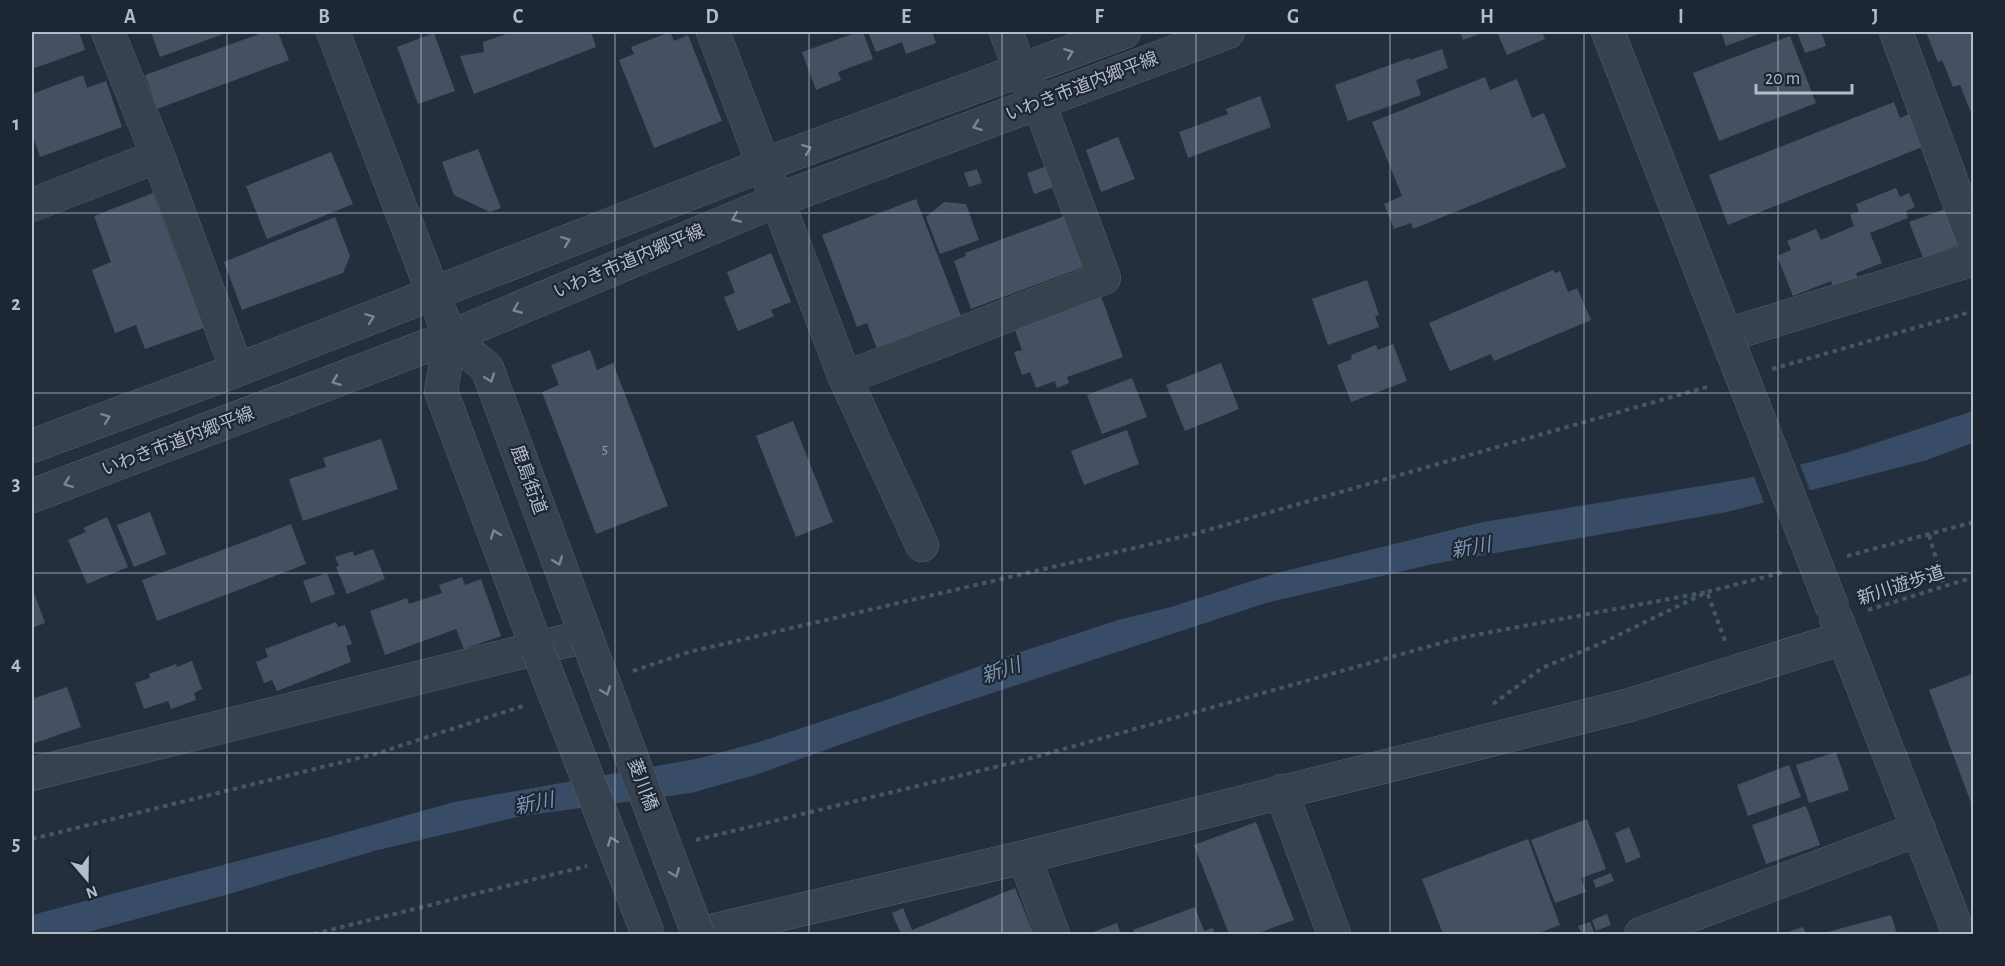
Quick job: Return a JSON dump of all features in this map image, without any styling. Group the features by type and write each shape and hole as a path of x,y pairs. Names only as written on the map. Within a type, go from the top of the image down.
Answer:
{"street":[{"path":"108,32 158,156 237,370"},
{"path":"333,32 450,337 441,391 537,648 648,934"},
{"path":"713,32 845,378 922,545"},
{"path":"845,378 1104,278 1039,103 1021,71 1006,32"},
{"name":"いわき市道内郷平線","path":"32,446 237,370 763,165 1124,32"},
{"name":"いわき市道内郷平線","path":"32,496 450,337 778,201 1228,32"},
{"path":"1608,32 1959,934"},
{"path":"1896,32 1974,242"},
{"path":"32,205 158,156"},
{"path":"1728,339 1974,259"},
{"name":"鹿島街道","path":"450,337 487,368 586,636"},
{"path":"698,934 1024,857 1630,705 1838,623"},
{"path":"32,774 586,636"},
{"name":"菱川橋","path":"586,636 698,934"},
{"path":"1281,791 1334,934"},
{"path":"1641,934 1919,829"},
{"path":"1024,857 1053,934"}],"path":[{"path":"1768,370 1974,311"},
{"path":"622,674 689,652 1194,534 1711,386"},
{"path":"1840,558 1974,522"},
{"path":"1929,535 1944,585"},
{"path":"693,840 1028,759 1459,638 1707,592 1785,572"},
{"name":"新川遊歩道","path":"1838,623 1944,585 1974,577"},
{"path":"1707,592 1726,644"},
{"path":"1487,709 1542,668 1707,592"},
{"path":"32,839 375,754 532,703"},
{"path":"314,934 589,866"}],"water":[{"name":"新川","path":"1973,411 1973,443 1927,460 1727,512 1433,564 1266,603 904,722 755,775 691,793 522,816 374,851 229,894 81,934 32,934 32,915 454,802 701,758 759,742 883,701 1002,658 1118,620 1171,607 1277,573 1483,522 1749,478 1845,453"}],"pier":[{"path":"1799,462 1811,493 1765,505 1753,474"}],"building":[{"path":"32,32 79,32 85,50 32,69"},
{"path":"151,32 229,32 160,57"},
{"path":"265,32 278,32 289,60 157,109 145,75"},
{"path":"512,32 591,32 596,47 474,94 460,56 484,52 483,42"},
{"path":"670,32 674,41 688,35 722,121 654,148 619,60 634,54 631,47"},
{"path":"863,32 873,59 838,72 841,80 816,90 802,52"},
{"path":"868,32 932,32 936,43 906,54 902,42 876,52"},
{"path":"1460,32 1485,32 1463,40"},
{"path":"1497,32 1542,32 1545,39 1507,55"},
{"path":"1721,32 1764,32 1726,46"},
{"path":"1797,32 1821,32 1826,46 1805,53"},
{"path":"1926,32 1974,32 1974,120 1960,85 1953,87 1942,60 1938,62"},
{"path":"434,33 455,91 418,104 397,47"},
{"path":"1790,36 1816,103 1719,141 1693,73"},
{"path":"1442,49 1448,68 1416,80 1421,95 1348,121 1335,85 1409,58 1410,60"},
{"path":"83,75 87,88 106,81 122,127 40,157 32,134 32,94"},
{"path":"1485,77 1490,90 1517,79 1532,118 1544,113 1566,167 1413,229 1411,223 1394,229 1384,204 1402,196 1372,122"},
{"path":"1260,96 1271,127 1188,158 1179,132 1228,114 1226,109"},
{"path":"1894,102 1900,118 1914,112 1927,145 1728,225 1709,175"},
{"path":"1118,137 1135,179 1101,192 1086,150"},
{"path":"478,149 501,208 490,212 454,195 442,162"},
{"path":"331,152 353,204 267,239 246,186"},
{"path":"1047,166 1054,187 1034,194 1027,173"},
{"path":"977,169 982,183 969,187 964,173"},
{"path":"1896,188 1900,197 1909,193 1915,207 1906,211 1908,218 1870,233 1882,263 1856,273 1858,280 1834,289 1831,281 1793,296 1777,256 1791,250 1787,241 1816,229 1821,240 1854,226 1850,215 1859,212 1856,204"},
{"path":"153,193 204,328 145,349 136,325 115,333 92,270 111,262 94,216"},
{"path":"916,199 961,316 877,349 867,323 857,327 822,235"},
{"path":"944,202 966,204 979,240 940,254 926,217"},
{"path":"1948,208 1961,244 1923,258 1909,222"},
{"path":"1070,214 1089,265 971,309 954,261 966,256 965,253"},
{"path":"335,217 350,256 343,273 242,310 224,262"},
{"path":"771,253 791,302 771,310 774,316 738,331 724,297 735,293 727,272"},
{"path":"1553,270 1555,273 1560,271 1568,292 1577,288 1591,320 1494,361 1491,354 1450,371 1429,323"},
{"path":"1367,280 1379,315 1375,316 1379,327 1328,345 1312,299"},
{"path":"1101,296 1123,357 1067,377 1069,383 1057,388 1055,381 1036,388 1030,372 1022,375 1014,352 1022,350 1014,327"},
{"path":"1393,344 1407,381 1351,402 1337,365 1352,359 1351,355 1376,345 1378,350"},
{"path":"590,350 597,370 613,363 668,506 596,534 542,392 559,385 551,365"},
{"path":"1221,363 1239,409 1185,431 1166,385"},
{"path":"1132,378 1147,417 1102,434 1087,395"},
{"path":"793,421 833,522 796,537 756,436"},
{"path":"1127,430 1139,464 1084,485 1071,451"},
{"path":"381,439 398,489 303,521 289,479 326,467 323,458"},
{"path":"150,512 166,554 134,567 117,525"},
{"path":"107,517 128,567 87,584 68,540 86,532 83,528"},
{"path":"291,524 306,564 157,621 142,580"},
{"path":"373,549 385,579 347,594 336,567 339,566 335,557 353,551 354,556"},
{"path":"327,573 335,594 311,603 303,581"},
{"path":"462,577 465,585 481,579 501,636 464,649 456,629 385,655 370,611 407,598 409,604 442,593 439,585"},
{"path":"32,587 45,623 32,628"},
{"path":"336,622 338,627 345,625 352,644 346,646 351,662 277,691 272,680 264,683 256,662 268,657 265,649"},
{"path":"192,661 202,689 194,693 196,700 171,709 168,701 144,709 135,683 150,678 149,674"},
{"path":"1974,673 1974,808 1973,808 1929,690"},
{"path":"67,687 81,727 32,744 32,699"},
{"path":"1836,752 1849,790 1809,803 1796,765"},
{"path":"1789,765 1801,797 1748,816 1737,785"},
{"path":"1806,806 1820,845 1766,864 1752,825"},
{"path":"1587,819 1606,869 1581,878 1586,892 1555,903 1531,840"},
{"path":"1256,822 1294,920 1256,934 1229,934 1194,845"},
{"path":"1629,827 1641,857 1626,863 1615,833"},
{"path":"1528,839 1560,925 1536,934 1443,934 1422,879"},
{"path":"1611,873 1614,881 1596,888 1593,880"},
{"path":"1015,888 1034,934 901,934 892,913 903,908 912,930"},
{"path":"1195,907 1204,931 1213,928 1215,934 1135,934 1133,930"},
{"path":"1607,914 1611,925 1596,931 1592,920"},
{"path":"1891,915 1897,934 1820,934"},
{"path":"1590,922 1594,932 1582,934 1578,926"},
{"path":"1117,923 1121,934 1088,934"},
{"path":"1803,927 1806,934 1782,934"}]}
